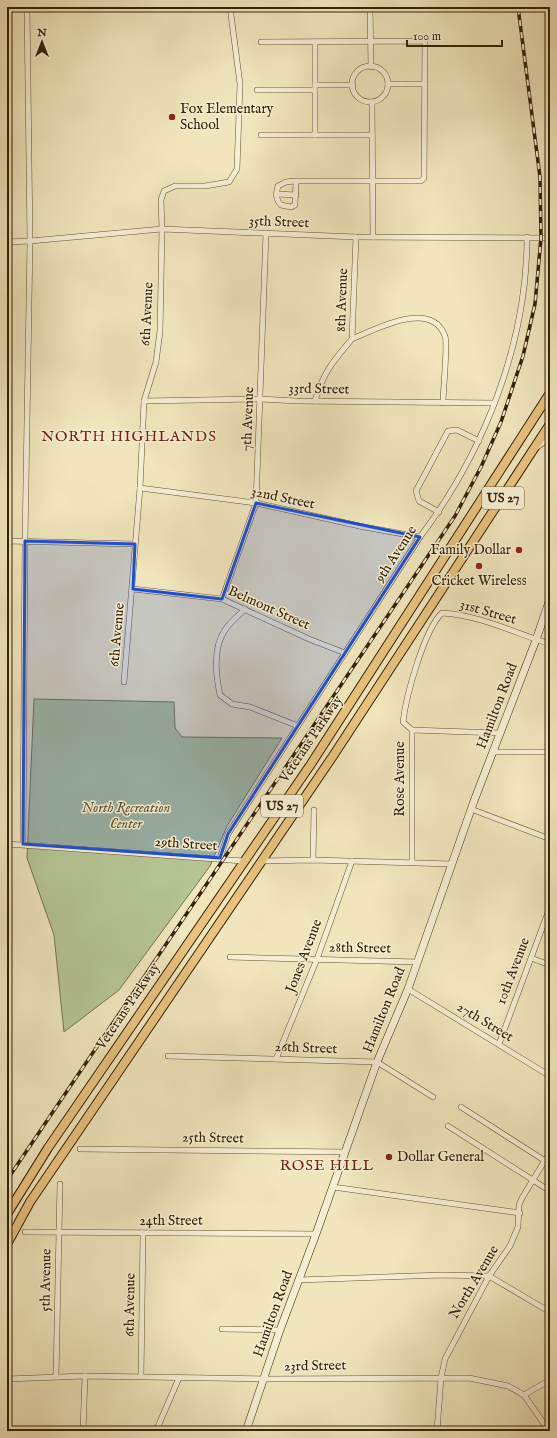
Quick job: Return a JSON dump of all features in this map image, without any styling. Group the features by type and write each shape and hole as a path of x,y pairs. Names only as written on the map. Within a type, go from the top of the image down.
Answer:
{"main road":[{"name":"Veterans Parkway","path":"7,1214 48,1148 310,764 550,393"},
{"name":"Veterans Parkway","path":"7,1244 30,1202 262,861 398,657 550,424"}],"street":[{"path":"23,844 25,541 30,241 27,7"},
{"name":"6th Avenue","path":"124,682 133,589 144,401 156,362 160,331 162,229 161,200 164,191 175,186 205,186 229,182 237,169 240,84 230,7"},
{"path":"370,7 371,67"},
{"path":"260,42 425,41 424,178 421,181 296,182 281,183 278,186 277,194 281,205 291,207 296,205 296,182"},
{"path":"315,42 315,135"},
{"path":"371,67 380,69 384,73 388,84 385,95 381,99 372,102 364,101 359,98 355,94 353,85 354,77 358,72 363,68 371,67"},
{"path":"388,84 425,84"},
{"path":"257,90 353,85"},
{"path":"372,102 373,237"},
{"path":"260,135 372,135"},
{"path":"277,194 296,195"},
{"name":"35th Street","path":"7,242 162,229 356,237 550,238"},
{"name":"7th Avenue","path":"222,599 256,503 266,233"},
{"name":"8th Avenue","path":"315,401 321,380 334,359 352,340 356,237"},
{"name":"9th Avenue","path":"220,858 228,834 420,537 454,489 479,441 510,357 524,290 527,237"},
{"path":"352,340 387,325 409,318 424,318 437,323 446,337 443,403"},
{"name":"33rd Street","path":"144,401 260,399 494,403"},
{"path":"439,512 419,501 416,491 448,431 458,430 479,441"},
{"path":"536,447 544,441 550,439"},
{"name":"32nd Street","path":"140,488 256,503 364,527 420,537"},
{"path":"7,541 135,544"},
{"name":"Belmont Street","path":"133,589 222,599 309,639 345,653"},
{"name":"Hamilton Road","path":"246,1431 280,1330 377,1062 408,989 471,809 536,640 550,599"},
{"path":"245,609 225,630 218,647 217,680 220,695 232,704 250,706 298,726"},
{"name":"31st Street","path":"420,656 435,619 442,613 454,613 494,624 550,644"},
{"name":"Rose Avenue","path":"412,862 412,730 403,722 420,656"},
{"path":"412,730 499,733"},
{"path":"493,752 550,752"},
{"path":"471,809 550,839"},
{"path":"313,860 314,810"},
{"name":"29th Street","path":"7,844 220,858 244,861"},
{"path":"262,861 313,860 452,864"},
{"name":"Jones Avenue","path":"276,1059 317,959 352,861"},
{"name":"10th Avenue","path":"499,1044 550,907"},
{"name":"28th Street","path":"230,957 418,962"},
{"path":"531,958 550,965"},
{"name":"27th Street","path":"408,989 550,1076"},
{"name":"26th Street","path":"168,1056 377,1062"},
{"path":"377,1062 433,1097"},
{"path":"461,1107 550,1164"},
{"path":"448,1126 550,1190"},
{"name":"25th Street","path":"80,1149 345,1152"},
{"name":"North Avenue","path":"437,1431 441,1378 445,1358 489,1276 510,1246 518,1227 520,1214 519,1206 522,1198 550,1152"},
{"name":"5th Avenue","path":"56,1377 60,1184"},
{"path":"333,1187 520,1214"},
{"name":"24th Street","path":"25,1232 316,1234"},
{"name":"6th Avenue","path":"141,1376 143,1233"},
{"path":"299,1280 441,1275 489,1276 550,1312"},
{"path":"222,1329 280,1330"},
{"path":"83,1431 85,1376"},
{"name":"23rd Street","path":"7,1379 85,1376 264,1379 469,1378 508,1386 524,1396"},
{"path":"156,1431 179,1378"},
{"path":"549,1431 524,1396 550,1380"}],"highlighted area":[{"path":"256,503 420,537 228,834 220,858 23,844 25,541 135,544 133,589 222,599"}],"green space":[{"name":"North Recreation Center","path":"34,699 174,702 175,728 182,737 282,738 227,826 210,866 119,990 64,1032 54,935 27,858"}],"railway":[{"path":"7,1180 455,516 481,467 501,422 523,356 535,304 541,238 540,177 518,7"}],"place":[{"name":"Fox Elementary School","path":"172,117"},
{"name":"Family Dollar","path":"519,550"},
{"name":"Cricket Wireless","path":"479,566"},
{"name":"Dollar General","path":"389,1157"}],"district":[{"name":"NORTH HIGHLANDS","path":"129,436"},
{"name":"ROSE HILL","path":"327,1165"}]}
